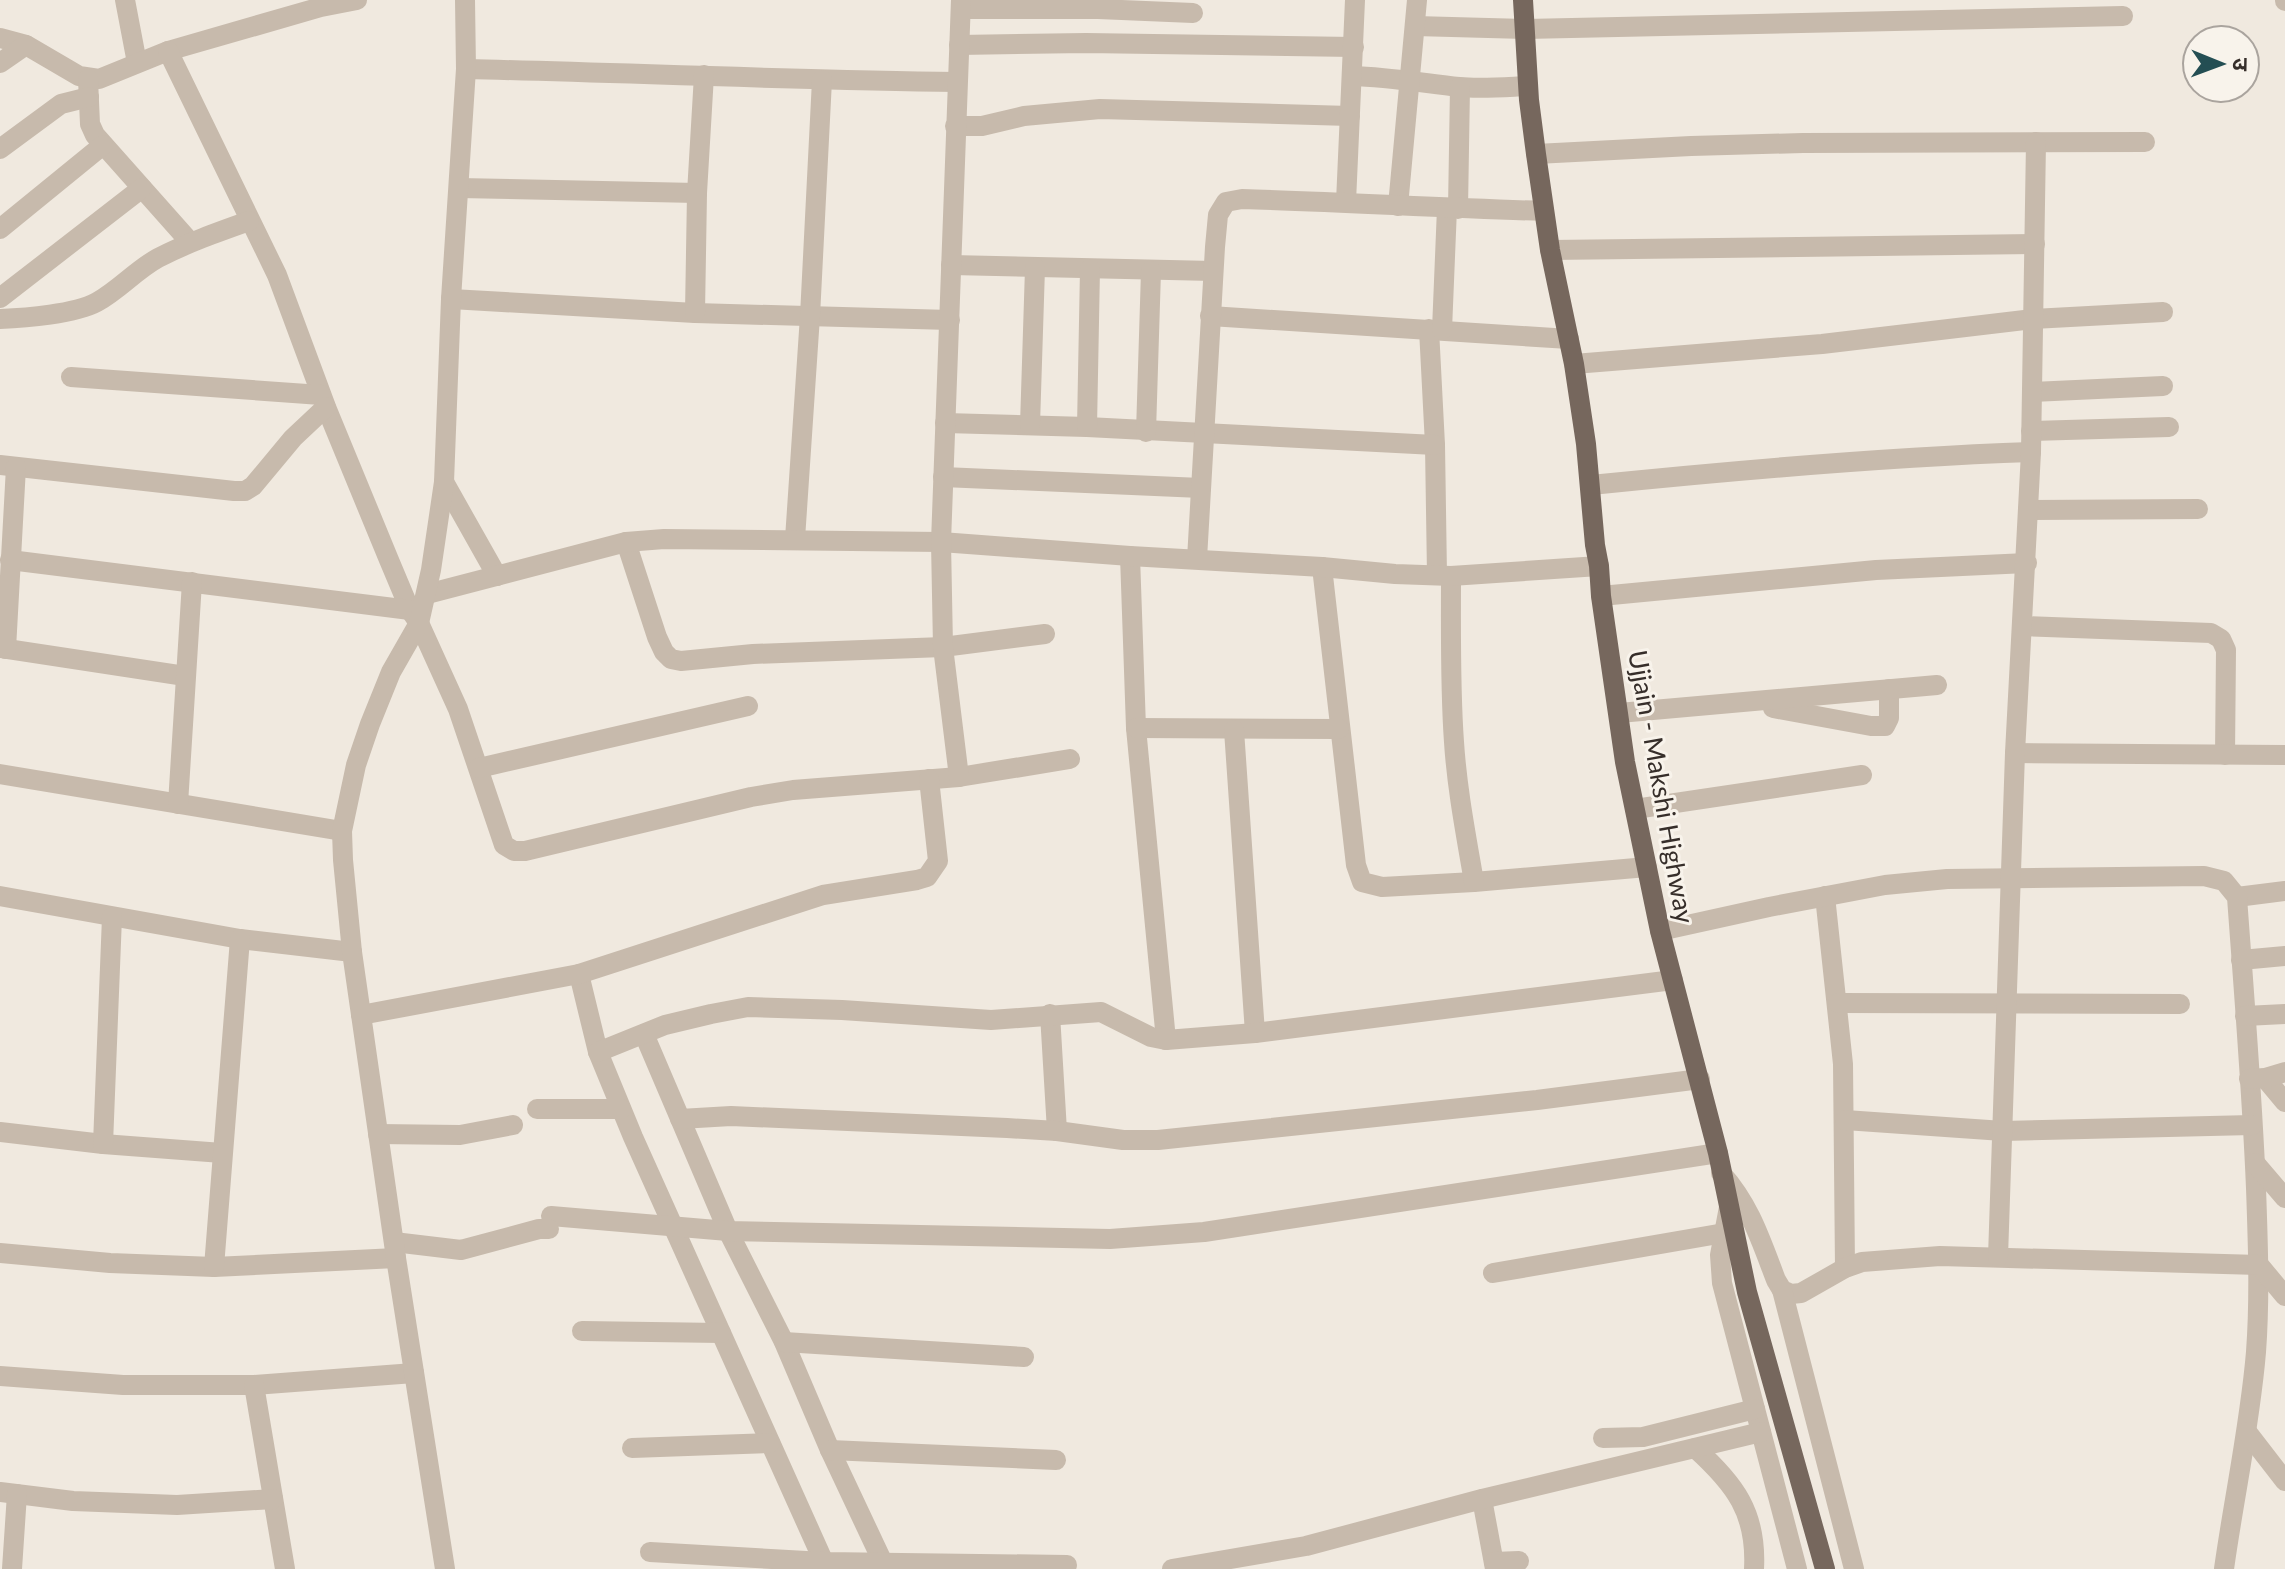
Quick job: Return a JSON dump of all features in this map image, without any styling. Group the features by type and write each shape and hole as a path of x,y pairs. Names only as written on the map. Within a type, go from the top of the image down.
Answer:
{"main road":[{"name":"Ujjain - Makshi Highway","path":"1523,0 1536,154 1550,250 1574,364 1591,485 1601,596 1625,762 1660,931 1700,1079 1747,1292 1825,1569"}],"street":[{"path":"125,0 137,63"},
{"path":"0,149 99,79 137,63 322,4 357,0"},
{"path":"445,1569 352,952 342,831 356,765 370,724 414,616 427,594 444,482 451,299 466,69 465,0"},
{"path":"1346,202 1355,0"},
{"path":"1398,206 1417,0"},
{"path":"959,777 943,647 941,542 961,4 1193,13"},
{"path":"1415,26 1525,29 2123,16"},
{"path":"0,38 26,45 88,88 90,124 103,145 190,242"},
{"path":"959,45 1101,43 1354,47"},
{"path":"0,63 26,45"},
{"path":"168,51 277,275 324,401 414,616 458,709 503,843 514,851 525,851 751,797 793,790 959,777 1070,759"},
{"path":"466,69 957,82"},
{"path":"695,313 697,193 704,75"},
{"path":"1352,76 1460,87 1528,86"},
{"path":"795,539 822,80"},
{"path":"1460,87 1452,209 1436,330 1435,445 1454,745 1460,803 1474,882"},
{"path":"955,126 982,126 1024,116 1100,109 1350,116"},
{"path":"1998,1257 2015,753 2031,452 2036,142"},
{"path":"1536,154 1719,145 2145,142"},
{"path":"0,229 103,145"},
{"path":"0,298 142,188"},
{"path":"459,188 697,193"},
{"path":"1197,559 1213,271 1218,215 1226,202 1242,199 1544,211"},
{"path":"0,319 38,316 97,302 154,260 190,242 249,221"},
{"path":"1550,250 2035,244"},
{"path":"951,265 1213,271"},
{"path":"1030,425 1035,268"},
{"path":"1087,427 1090,269"},
{"path":"1146,432 1151,271"},
{"path":"451,299 695,313 950,320"},
{"path":"1574,364 1822,344 2033,319 2163,312"},
{"path":"1210,316 1569,339"},
{"path":"71,377 324,401"},
{"path":"2032,392 2163,386"},
{"path":"185,676 3,649 10,560 8,466 245,491 253,486 324,401"},
{"path":"945,423 1435,445"},
{"path":"2031,431 2169,427"},
{"path":"1591,485 1816,463 2031,452"},
{"path":"943,477 1201,488"},
{"path":"444,482 497,576"},
{"path":"2028,510 2198,509"},
{"path":"427,594 626,542 664,539 941,542 1444,576 1599,566"},
{"path":"626,542 657,637 671,659 681,661 753,654 943,647 1045,634"},
{"path":"1130,556 1136,728 1166,1040"},
{"path":"10,560 192,582 414,616"},
{"path":"1601,596 1876,570 2027,563"},
{"path":"1322,567 1356,865 1362,882 1382,887 1647,867"},
{"path":"178,804 192,582"},
{"path":"2022,626 2211,633 2221,639 2226,650 2225,755"},
{"path":"1619,713 1937,685"},
{"path":"1746,703 1885,726 1889,718 1889,689"},
{"path":"479,768 748,706"},
{"path":"1136,728 1339,729"},
{"path":"1234,730 1255,1033"},
{"path":"2015,753 2285,755"},
{"path":"0,774 342,831"},
{"path":"1635,809 1862,775"},
{"path":"361,1015 579,974 823,895 927,877 938,861 929,779"},
{"path":"1660,931 1885,885 1947,879 2204,876 2224,881 2237,897 2245,1016 2267,1077 2285,1102"},
{"path":"2237,897 2285,891"},
{"path":"0,896 240,939 352,952"},
{"path":"1825,896 1843,1064 1845,1268"},
{"path":"103,1144 112,917"},
{"path":"214,1267 240,939"},
{"path":"2241,960 2285,956"},
{"path":"579,974 598,1052 621,1109 825,1566"},
{"path":"598,1052 695,1017 748,1007 991,1020 1101,1012 1151,1037 1166,1040 1255,1033 1673,980"},
{"path":"1838,1003 2180,1004"},
{"path":"1050,1014 1057,1131"},
{"path":"2245,1016 2285,1014"},
{"path":"644,1034 728,1231 784,1342 830,1450 885,1566"},
{"path":"2224,1569 2247,1432 2256,1352 2259,1265 2252,1125 2267,1077"},
{"path":"680,1119 731,1116 1057,1131 1123,1140 1158,1140 1537,1100 1700,1079"},
{"path":"537,1109 621,1109"},
{"path":"1845,1120 2003,1131 2252,1125"},
{"path":"378,1134 460,1135 513,1125"},
{"path":"0,1132 222,1153"},
{"path":"0,1253 110,1263 214,1267 395,1250 461,1250 539,1229 550,1223 728,1231 1095,1239 1204,1232 1720,1163 1749,1212 1782,1290 1854,1569"},
{"path":"2255,1163 2285,1198"},
{"path":"1729,1207 1720,1255 1722,1283 1797,1569"},
{"path":"1493,1273 1724,1233"},
{"path":"1782,1290 1791,1294 1801,1293 1862,1262 1940,1256 2259,1265 2285,1296"},
{"path":"582,1331 721,1333"},
{"path":"784,1342 1024,1357"},
{"path":"0,1376 123,1385 254,1385 414,1373"},
{"path":"254,1385 285,1569"},
{"path":"1603,1438 1643,1437 1755,1409"},
{"path":"1172,1569 1306,1546 1482,1499 1761,1432"},
{"path":"2247,1432 2285,1481"},
{"path":"632,1448 770,1443"},
{"path":"1695,1448 1721,1472 1746,1510 1753,1533 1754,1569"},
{"path":"830,1450 1056,1460"},
{"path":"12,1569 8,1493 73,1501 177,1505 273,1499"},
{"path":"1482,1499 1494,1565 1519,1561"},
{"path":"650,1552 825,1566 1067,1565"}]}
